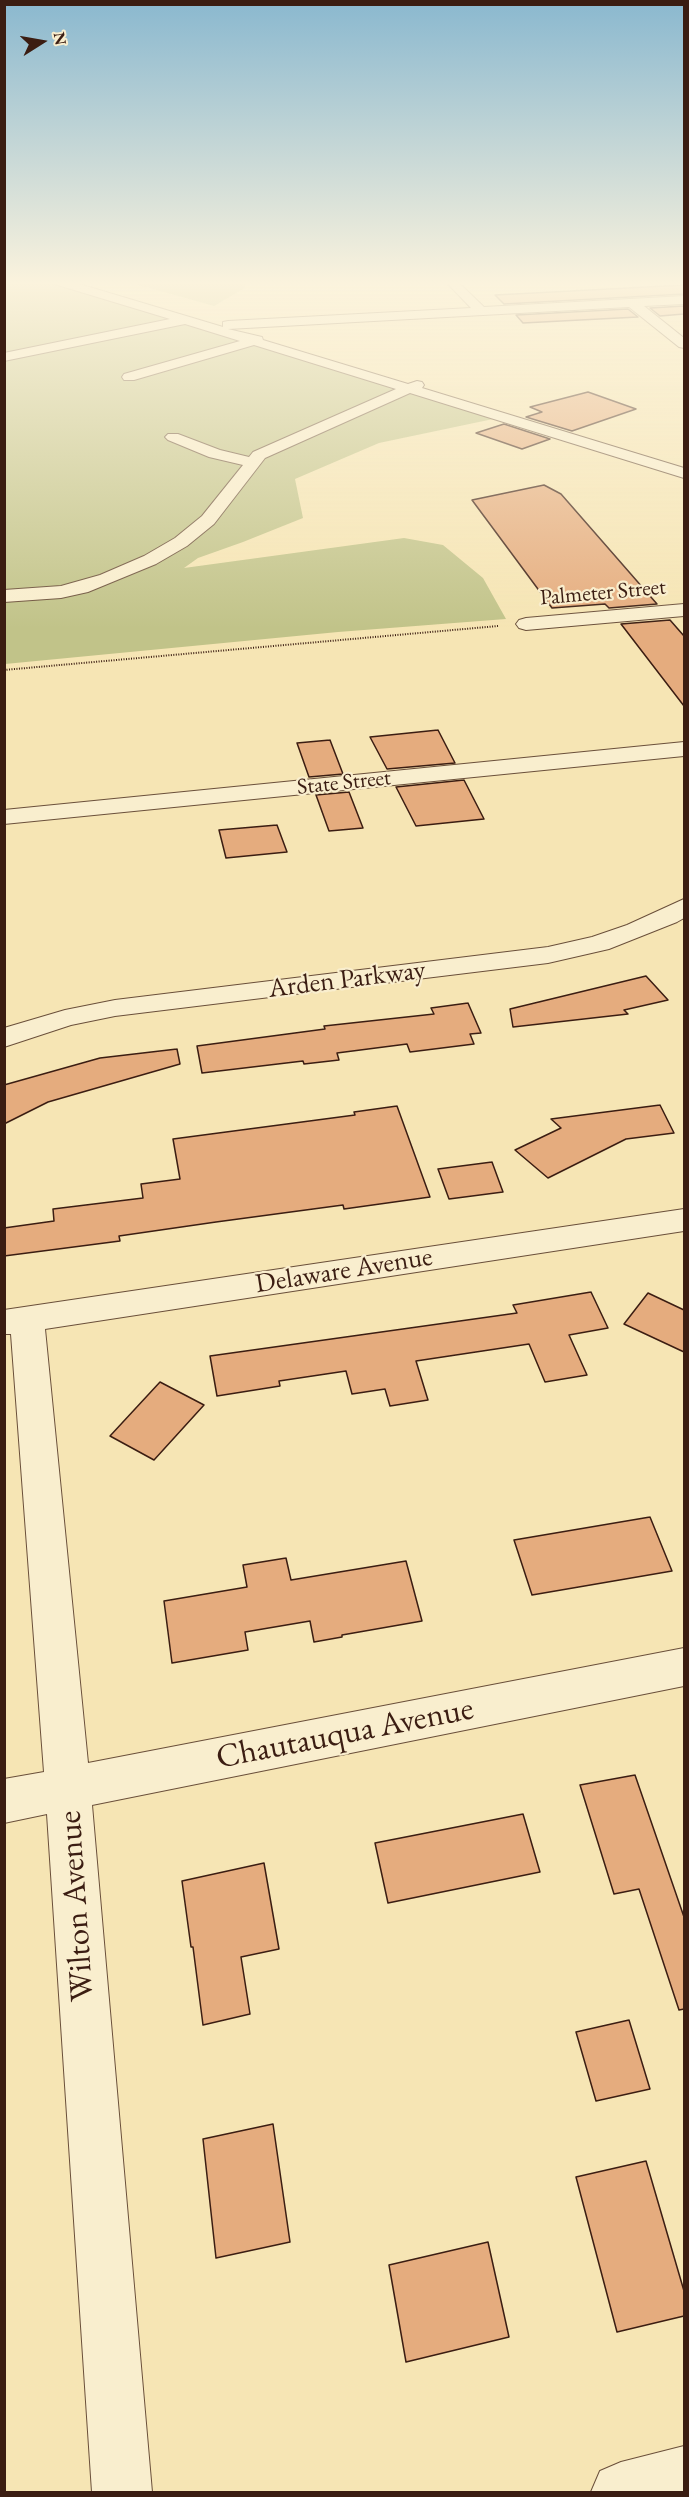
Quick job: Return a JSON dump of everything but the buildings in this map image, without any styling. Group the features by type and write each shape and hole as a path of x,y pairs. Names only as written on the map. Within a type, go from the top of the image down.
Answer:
{"street":[{"path":"4,596 61,592 81,588 150,560 181,542 208,520 233,491 252,462 269,449 391,397"},
{"path":"433,397 684,473"},
{"path":"472,397 684,461"},
{"path":"173,437 215,454 252,462"},
{"name":"Palmeter Street","path":"526,624 684,610"},
{"name":"State Street","path":"4,817 684,749"},
{"name":"Arden Parkway","path":"4,1038 65,1018 124,1007 548,955 600,943 636,931 684,907"},
{"name":"Delaware Avenue","path":"16,1321 684,1220"},
{"name":"Wilton Avenue","path":"16,1321 68,1789 122,2493"},
{"name":"Chautauqua Avenue","path":"4,1802 684,1667"},
{"path":"621,2493 684,2475"}],"path":[{"path":"4,670 526,624"}],"green space":[{"path":"5,397 428,397 498,418 379,443 295,479 303,518 198,558 184,568 404,538 443,545 483,578 506,619 338,632 5,664"}]}
